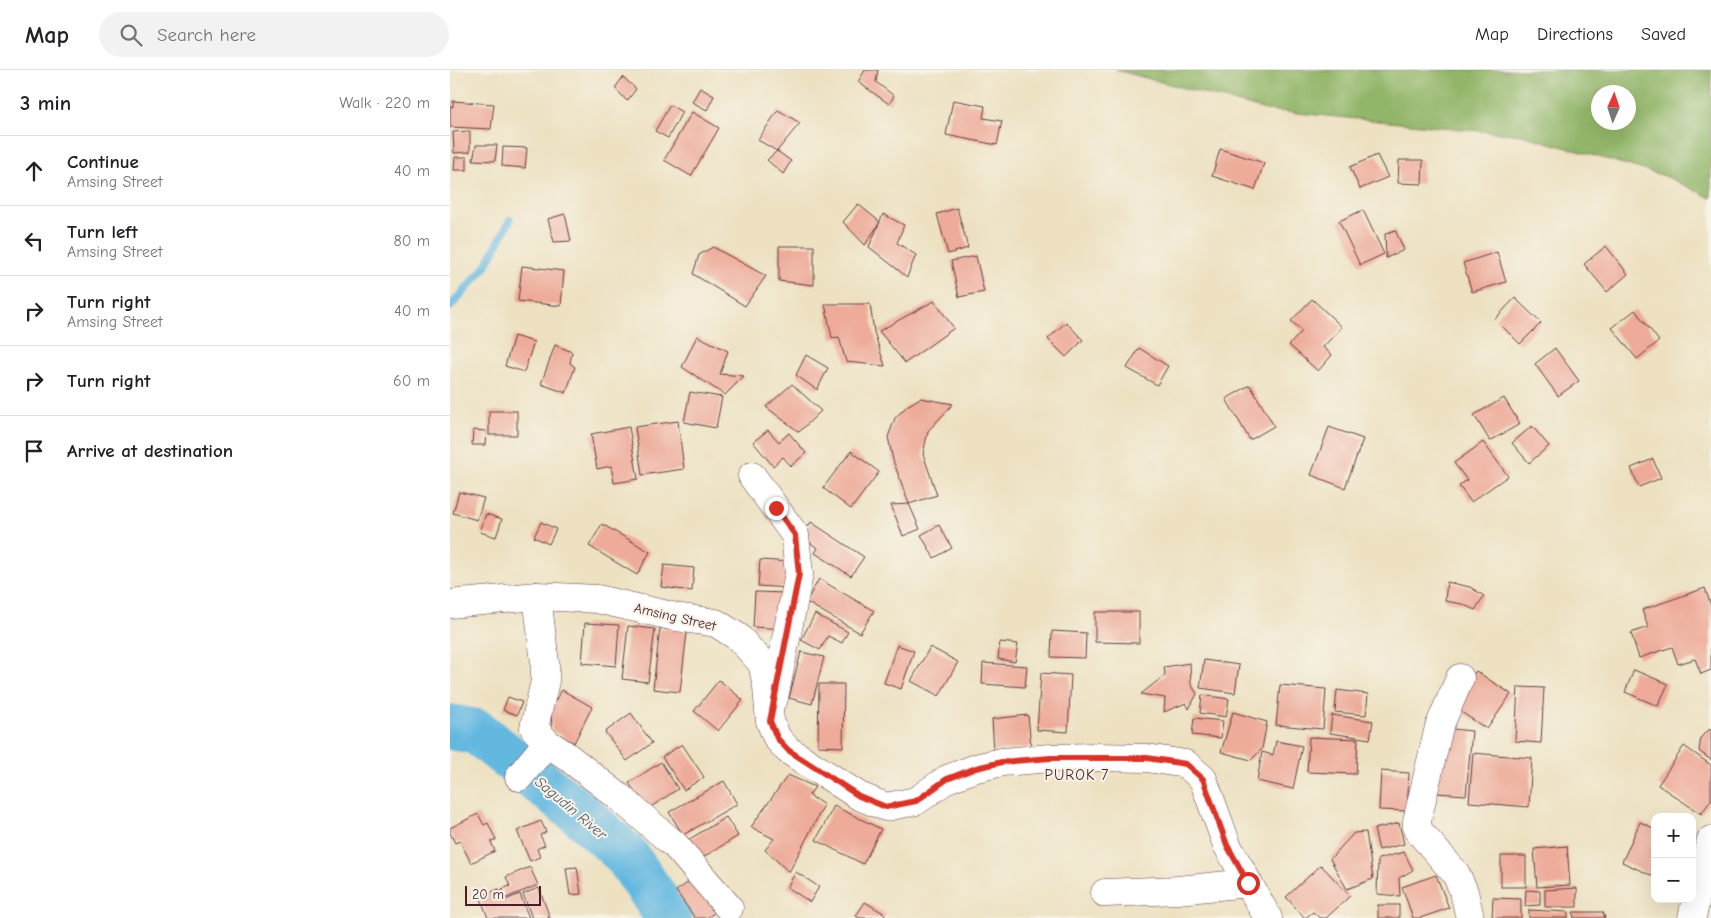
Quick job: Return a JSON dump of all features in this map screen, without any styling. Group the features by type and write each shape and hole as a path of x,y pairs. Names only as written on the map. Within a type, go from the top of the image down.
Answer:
{"street":[{"path":"752,476 795,535 799,574 770,721"},
{"path":"537,596 545,663 544,681 534,728 542,749"},
{"name":"Amsing Street","path":"454,599 537,596 597,599 676,617 716,623 738,637 762,663 768,687 770,721 777,738 788,750 859,796 886,807 916,801 947,779 976,768 1002,762 1051,758 1104,757 1147,758 1186,764 1203,779 1227,845 1268,918"},
{"path":"1460,678 1439,727 1417,821 1417,829 1456,874 1464,892 1470,918"},
{"path":"519,777 542,749"},
{"path":"542,749 564,754 675,845 729,908"},
{"path":"1692,918 1711,840"},
{"path":"1105,893 1178,890 1248,883"}],"green space":[{"path":"1116,70 1711,70 1711,198 1665,176 1522,135 1266,110"}],"building":[{"path":"865,70 878,70 876,82 894,96 889,104 858,82"},
{"path":"623,77 636,89 627,101 615,88"},
{"path":"700,88 714,96 707,110 692,102"},
{"path":"953,100 985,106 983,118 1002,121 997,145 946,135"},
{"path":"453,101 494,104 491,129 450,127 450,106 453,107"},
{"path":"670,105 682,112 668,138 655,131"},
{"path":"778,110 800,123 777,151 758,140"},
{"path":"692,112 719,128 691,176 664,160"},
{"path":"470,131 470,152 454,153 453,132"},
{"path":"476,145 497,145 495,161 473,160"},
{"path":"503,147 527,148 525,168 502,166"},
{"path":"1220,149 1264,163 1255,190 1212,176"},
{"path":"777,151 791,161 783,174 767,160"},
{"path":"1377,155 1388,177 1360,189 1350,167"},
{"path":"455,157 467,157 467,170 454,170"},
{"path":"1399,160 1423,160 1422,184 1398,183"},
{"path":"858,204 880,222 865,245 843,222"},
{"path":"957,208 968,248 948,254 937,214"},
{"path":"1363,210 1384,254 1360,265 1339,221"},
{"path":"565,214 571,241 554,242 548,219"},
{"path":"883,214 904,225 897,243 916,255 907,277 869,247"},
{"path":"1395,230 1404,250 1386,258 1385,234"},
{"path":"779,246 814,246 814,285 779,281"},
{"path":"1606,246 1628,274 1607,292 1584,264"},
{"path":"713,247 766,276 745,306 693,274 699,255"},
{"path":"1497,252 1506,282 1472,292 1463,263"},
{"path":"976,256 984,292 959,297 951,261"},
{"path":"522,266 564,271 561,306 518,301"},
{"path":"1515,298 1541,323 1520,344 1495,319"},
{"path":"1312,299 1342,327 1323,347 1332,355 1318,371 1289,345 1302,331 1291,321"},
{"path":"934,301 954,328 905,363 879,331"},
{"path":"825,304 870,304 874,332 885,366 846,362 839,337 832,338"},
{"path":"1635,310 1659,341 1637,359 1612,328"},
{"path":"1066,322 1083,340 1066,357 1048,339"},
{"path":"514,336 534,342 524,372 505,366"},
{"path":"697,336 728,351 720,374 744,376 725,395 682,367"},
{"path":"555,345 572,352 570,363 575,367 566,393 541,384"},
{"path":"1139,348 1168,366 1157,385 1127,368"},
{"path":"1555,348 1579,381 1558,396 1535,364"},
{"path":"806,355 828,368 817,390 796,375"},
{"path":"792,384 821,411 799,432 766,407"},
{"path":"1250,385 1274,426 1250,440 1226,399"},
{"path":"690,392 722,397 716,428 684,422"},
{"path":"920,398 953,404 928,431 923,454 937,495 909,504 893,460 888,437 895,418 907,406"},
{"path":"1504,398 1520,424 1490,441 1474,415"},
{"path":"489,411 517,411 517,435 489,435"},
{"path":"678,421 684,469 642,475 635,427"},
{"path":"1532,426 1549,446 1529,463 1512,443"},
{"path":"629,427 638,479 614,483 611,466 597,469 591,434"},
{"path":"1329,427 1363,439 1345,488 1311,475"},
{"path":"473,430 486,431 485,445 472,445"},
{"path":"768,430 779,442 789,433 806,453 791,466 783,457 773,466 753,442"},
{"path":"1483,442 1508,476 1471,502 1459,486 1467,480 1454,463"},
{"path":"851,451 879,472 851,509 823,488"},
{"path":"1653,459 1661,478 1639,487 1631,468"},
{"path":"459,492 484,498 477,520 453,513"},
{"path":"909,504 920,529 903,536 891,505"},
{"path":"486,514 502,519 496,537 480,532"},
{"path":"541,522 556,529 549,544 534,537"},
{"path":"811,522 864,557 851,576 815,553 818,548 801,537"},
{"path":"602,524 650,552 637,575 589,546"},
{"path":"939,525 952,548 934,558 921,535"},
{"path":"760,560 791,562 789,588 758,586"},
{"path":"664,565 694,568 692,591 661,587"},
{"path":"819,579 874,611 860,633 806,602"},
{"path":"1447,582 1470,587 1484,596 1475,610 1462,604 1445,601"},
{"path":"1705,588 1711,606 1711,670 1701,674 1695,659 1678,664 1672,647 1639,658 1631,633 1648,627 1642,610"},
{"path":"755,592 786,593 784,629 753,627"},
{"path":"1095,612 1139,612 1139,643 1095,642"},
{"path":"815,614 848,632 842,643 828,636 820,650 801,640"},
{"path":"585,623 619,625 616,666 582,663"},
{"path":"628,626 655,629 648,682 622,679"},
{"path":"660,628 687,632 680,692 653,689"},
{"path":"1052,631 1086,633 1085,658 1051,657"},
{"path":"1000,642 1018,644 1015,662 998,659"},
{"path":"897,645 914,651 901,689 884,683"},
{"path":"930,647 958,662 939,696 911,681"},
{"path":"801,652 824,657 812,704 789,698"},
{"path":"1204,660 1239,665 1235,693 1200,688"},
{"path":"983,663 1027,666 1025,687 982,684"},
{"path":"1190,663 1191,684 1197,694 1189,709 1186,703 1164,712 1165,698 1141,694 1165,675 1164,667"},
{"path":"1634,670 1668,684 1658,706 1625,692"},
{"path":"1476,671 1511,694 1487,729 1452,706"},
{"path":"1041,673 1071,675 1068,732 1037,730"},
{"path":"719,680 743,700 718,731 694,711"},
{"path":"819,684 844,684 843,747 818,746"},
{"path":"1280,685 1326,689 1323,729 1276,725"},
{"path":"1518,687 1544,688 1541,743 1515,741"},
{"path":"562,690 592,707 574,743 552,730 551,707"},
{"path":"1337,690 1368,694 1366,715 1335,712"},
{"path":"1202,695 1229,699 1226,717 1200,713"},
{"path":"508,697 522,702 517,715 503,710"},
{"path":"1233,712 1267,722 1262,749 1251,760 1221,752"},
{"path":"631,713 652,743 627,761 605,732"},
{"path":"1028,715 1031,747 994,751 992,719"},
{"path":"1332,715 1373,721 1370,739 1330,733"},
{"path":"1194,718 1223,721 1221,738 1192,735"},
{"path":"1442,728 1472,731 1466,795 1437,793"},
{"path":"1710,729 1711,760 1699,751 1701,737"},
{"path":"1309,737 1358,739 1356,774 1307,772"},
{"path":"1276,741 1302,746 1293,789 1257,781 1262,752 1273,755"},
{"path":"682,744 704,777 684,790 662,757"},
{"path":"1684,746 1711,765 1711,800 1701,814 1658,785"},
{"path":"1473,753 1532,758 1529,807 1469,802"},
{"path":"661,762 678,789 646,810 629,783"},
{"path":"1381,771 1409,773 1407,811 1379,810"},
{"path":"788,775 815,787 809,795 824,805 789,872 765,850 774,839 751,827"},
{"path":"724,781 737,804 683,835 669,812"},
{"path":"834,806 881,829 863,864 816,840"},
{"path":"478,814 484,825 488,823 496,840 491,842 495,851 471,863 460,841 455,843 450,833 450,828"},
{"path":"726,817 738,836 700,859 688,840"},
{"path":"541,821 546,832 540,835 545,845 537,849 540,857 530,861 517,831"},
{"path":"1640,822 1651,827 1651,875 1622,862"},
{"path":"1399,823 1404,844 1379,850 1374,829"},
{"path":"1366,832 1373,879 1347,889 1330,859 1354,833"},
{"path":"1567,846 1570,885 1537,887 1534,849"},
{"path":"1404,852 1413,870 1399,878 1400,896 1377,894 1378,859"},
{"path":"1501,856 1526,856 1526,887 1501,887"},
{"path":"1321,865 1350,896 1326,918 1320,918 1313,912 1305,918 1286,897"},
{"path":"530,867 538,885 506,898 502,889 510,886 506,877"},
{"path":"577,867 581,894 570,895 566,868"},
{"path":"796,872 819,887 810,902 787,887"},
{"path":"1436,875 1449,908 1420,918 1413,918 1402,887"},
{"path":"693,879 715,912 707,918 695,918 676,891"},
{"path":"539,888 550,918 532,918 523,894"},
{"path":"1577,888 1577,907 1545,907 1545,890"},
{"path":"499,889 503,901 520,894 529,918 488,918 480,896"},
{"path":"1526,890 1540,891 1540,905 1525,906"},
{"path":"1493,898 1521,899 1521,918 1492,918"},
{"path":"865,902 885,914 883,918 860,918 856,916"},
{"path":"1378,905 1399,905 1399,918 1378,918"},
{"path":"1529,910 1568,912 1568,918 1529,918"},
{"path":"1573,912 1603,912 1605,918 1574,918"}],"waterway":[{"path":"450,307 486,266 510,220"},
{"name":"Sagudin River","path":"450,727 477,732 584,817 625,854 669,918"}],"district":[{"name":"PUROK 7","path":"1077,775"}],"route":[{"path":"776,508 795,535 799,574 770,721 777,738 788,750 859,796 886,807 916,801 947,779 976,768 1002,762 1095,757 1147,758 1186,764 1203,779 1227,845 1248,883"}]}
